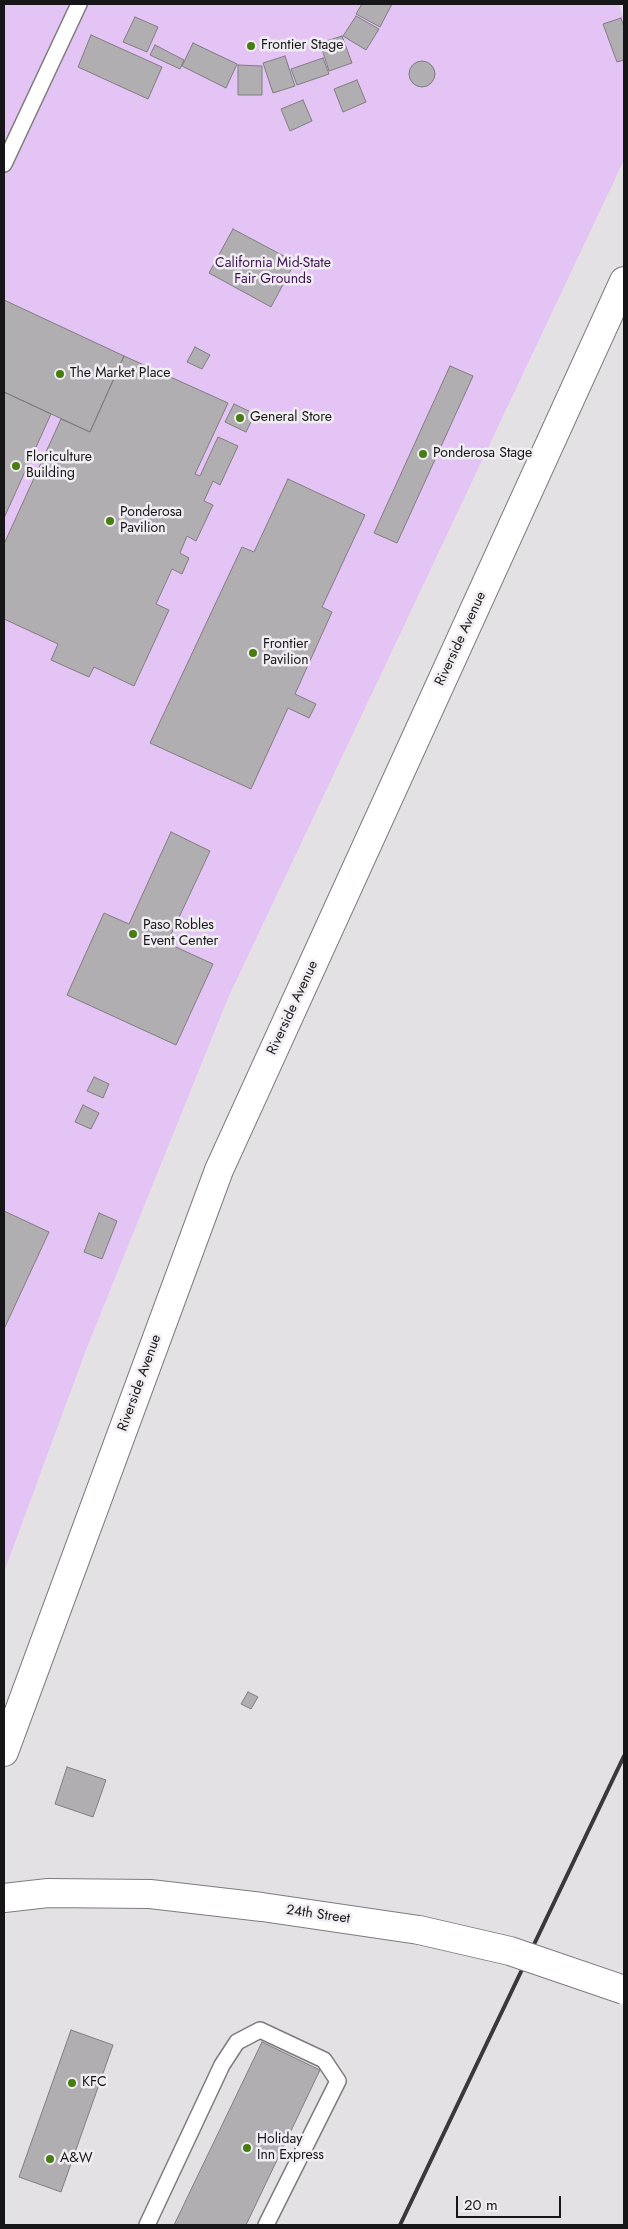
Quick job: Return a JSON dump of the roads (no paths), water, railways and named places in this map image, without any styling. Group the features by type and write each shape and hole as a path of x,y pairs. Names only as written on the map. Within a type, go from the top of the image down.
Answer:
{"main road":[{"name":"Riverside Avenue","path":"4,1752 218,1170 624,281"},
{"name":"24th Street","path":"4,1898 48,1893 150,1894 262,1907 419,1930 510,1951 624,1990"}],"lane":[{"path":"4,164 79,4"},
{"path":"147,2225 222,2065 237,2042 260,2030 324,2060 338,2081 266,2225"}],"railway":[{"path":"400,2225 624,1756"}],"place":[{"name":"Frontier Stage","path":"251,46"},
{"name":"The Market Place","path":"60,374"},
{"name":"General Store","path":"240,418"},
{"name":"Ponderosa Stage","path":"423,454"},
{"name":"Floriculture Building","path":"16,466"},
{"name":"Ponderosa Pavilion","path":"110,521"},
{"name":"Frontier Pavilion","path":"253,653"},
{"name":"Paso Robles Event Center","path":"133,934"},
{"name":"KFC","path":"72,2083"},
{"name":"Holiday Inn Express","path":"247,2148"},
{"name":"A&W","path":"50,2159"}],"park label":[{"name":"California Mid-State Fair Grounds","path":"273,272"}]}
